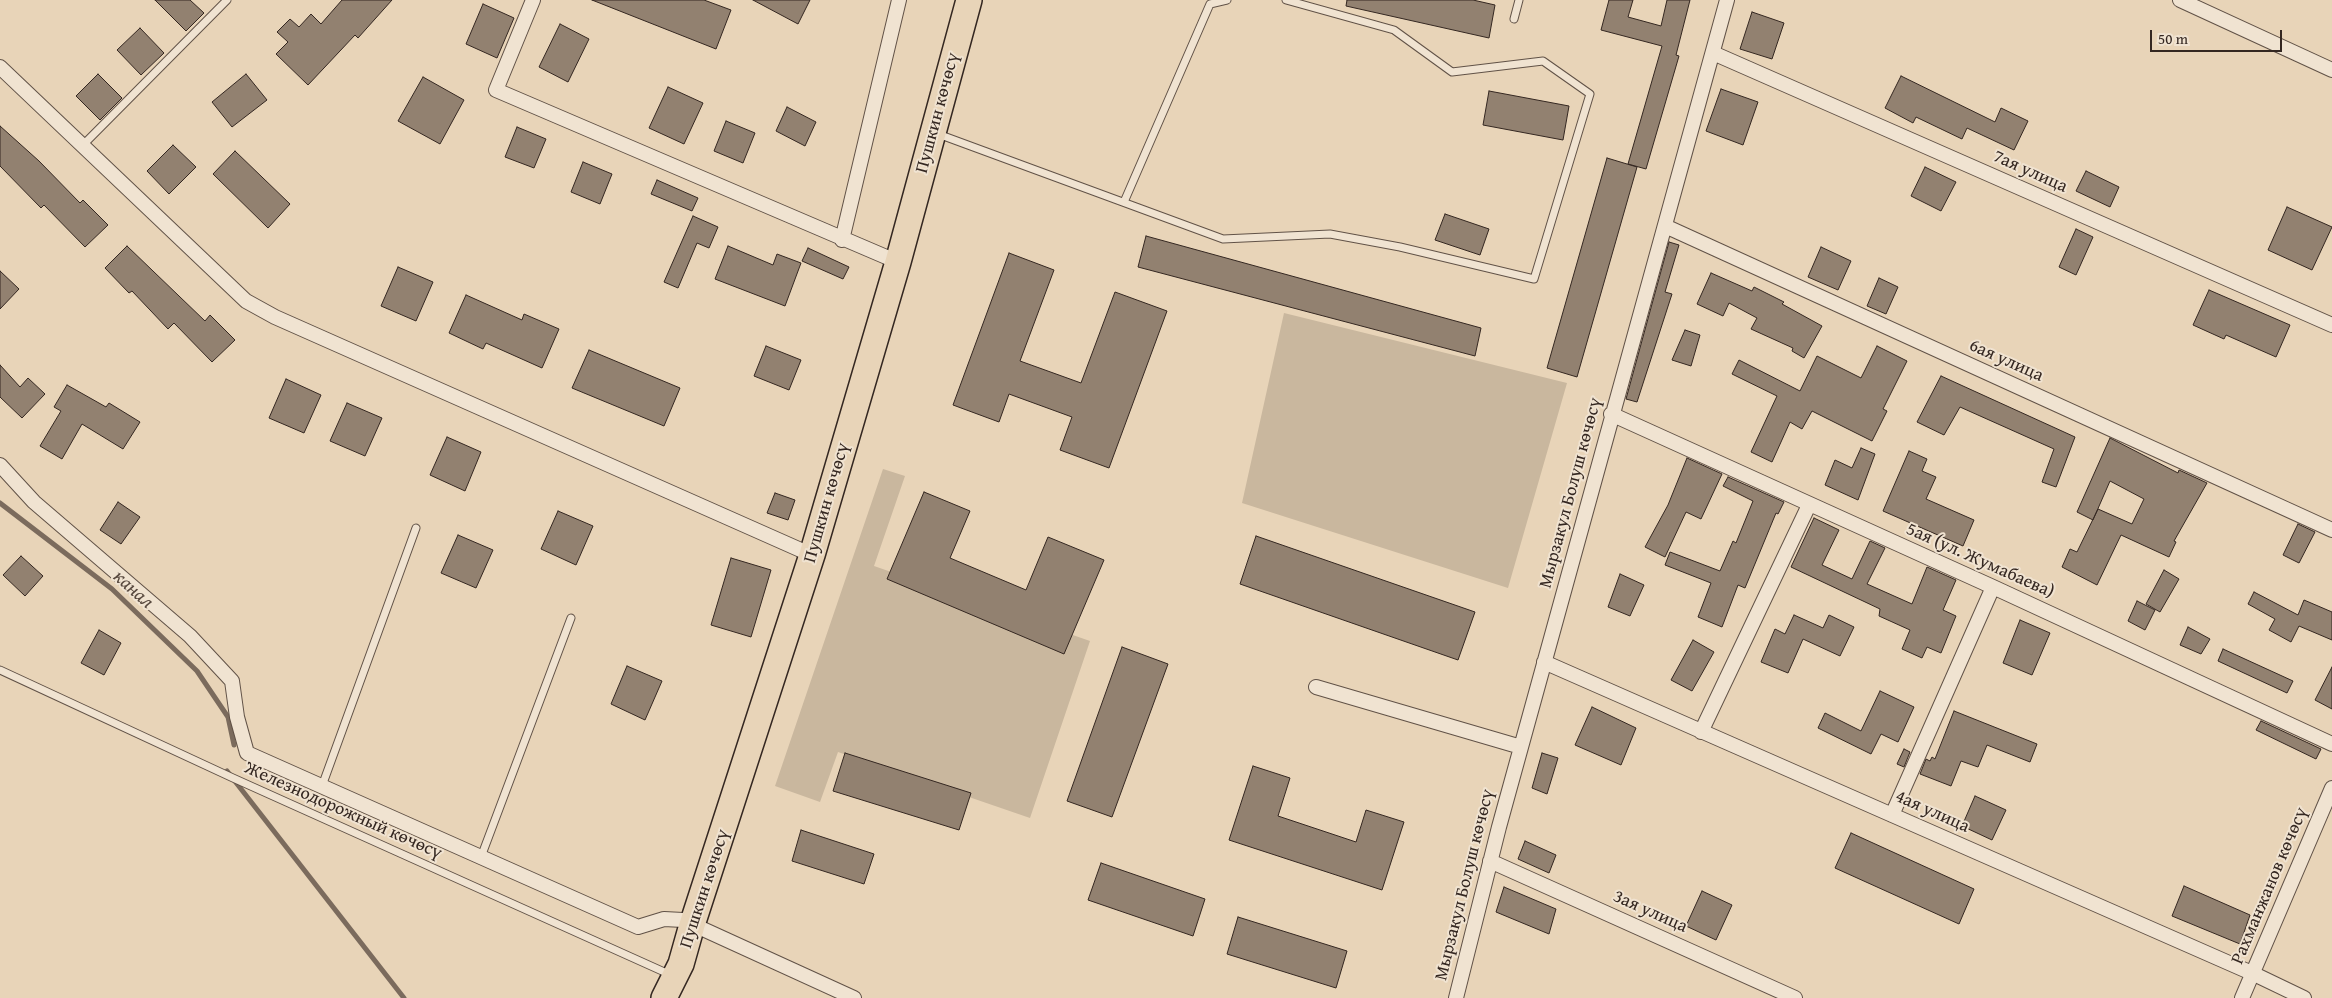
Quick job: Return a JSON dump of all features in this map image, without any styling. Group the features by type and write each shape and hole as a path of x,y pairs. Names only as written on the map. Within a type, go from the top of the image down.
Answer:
{"highway":[{"name":"Пушкин көчөсү","path":"669,987 681,964 812,555 898,262 969,0"}],"street":[{"path":"533,0 496,90 842,240 898,262"},
{"path":"842,240 899,0"},
{"name":"Мырзакул Болуш көчөсү","path":"1456,998 1521,746 1728,0"},
{"path":"2180,0 2332,70"},
{"name":"7ая улица","path":"1713,52 2332,325"},
{"path":"0,67 246,301 284,321 812,555"},
{"name":"6ая улица","path":"1665,226 2332,530"},
{"name":"5ая (ул. Жумабаева)","path":"1612,414 2332,744"},
{"path":"0,465 34,502 190,636 232,681 247,753 638,927 664,919 683,920 854,998"},
{"path":"1701,732 1809,505"},
{"path":"1892,814 1993,587"},
{"name":"4ая улица","path":"1544,662 2254,974 2304,998"},
{"path":"1316,687 1521,746"},
{"name":"Рахманжанов көчөсү","path":"2242,998 2254,974 2273,920 2332,788"},
{"name":"3ая улица","path":"1490,861 1794,998"}],"lane":[{"path":"82,146 228,0"},
{"path":"1124,202 1210,4 1227,0"},
{"path":"933,132 1223,239 1330,234 1400,247 1534,279 1590,94 1543,61 1452,72 1394,30 1286,0"},
{"path":"1514,19 1519,0"},
{"path":"322,786 416,528"},
{"path":"481,857 571,618"},
{"name":"Железнодорожный көчөсү","path":"0,670 233,778 669,987"}],"shaded area":[{"path":"1284,313 1567,383 1508,588 1242,503"},
{"path":"883,469 905,476 874,566 1090,641 1030,818 838,752 820,802 775,786"}],"building":[{"path":"155,0 190,0 204,13 186,31"},
{"path":"342,0 392,0 358,38 355,35 308,85 276,54 288,42 277,32 290,19 299,27 311,14 321,24"},
{"path":"592,0 704,0 731,10 716,49"},
{"path":"753,0 810,0 798,24"},
{"path":"1347,0 1473,0 1495,5 1489,38 1346,6"},
{"path":"1609,0 1633,0 1628,17 1661,26 1667,0 1690,0 1676,55 1679,56 1646,169 1628,164 1662,46 1601,30"},
{"path":"483,4 514,18 497,58 466,44"},
{"path":"1752,12 1784,23 1772,59 1740,49"},
{"path":"560,24 589,39 568,82 539,67"},
{"path":"140,28 164,53 141,75 117,50"},
{"path":"98,74 122,98 100,120 76,96"},
{"path":"246,74 267,100 232,127 212,102"},
{"path":"1901,76 1995,122 2001,108 2028,121 2014,150 1967,128 1962,139 1916,117 1913,123 1885,108"},
{"path":"423,77 464,100 440,144 398,121"},
{"path":"668,87 703,103 684,144 649,128"},
{"path":"1721,89 1758,102 1743,145 1706,131"},
{"path":"1489,91 1569,106 1563,140 1483,125"},
{"path":"787,107 816,122 805,146 776,131"},
{"path":"726,121 755,133 743,163 714,151"},
{"path":"0,126 39,161 80,203 83,200 108,225 85,247 44,205 41,208 0,166"},
{"path":"517,127 546,139 534,168 505,157"},
{"path":"173,145 196,167 169,194 147,171"},
{"path":"235,151 290,204 268,228 213,174"},
{"path":"1607,158 1637,167 1577,377 1547,368"},
{"path":"583,162 612,174 600,204 571,192"},
{"path":"1925,167 1956,182 1941,211 1911,196"},
{"path":"2086,171 2119,187 2110,207 2076,191"},
{"path":"657,180 698,198 692,211 651,194"},
{"path":"2287,207 2332,227 2312,270 2268,250"},
{"path":"1445,214 1489,229 1480,255 1435,240"},
{"path":"693,216 718,227 709,248 697,243 678,288 664,282"},
{"path":"2076,229 2093,237 2076,275 2059,267"},
{"path":"1146,236 1481,328 1475,356 1138,267"},
{"path":"1669,242 1679,245 1665,292 1672,294 1637,402 1626,399"},
{"path":"127,246 205,321 210,315 235,340 212,362 174,323 168,329 132,291 129,293 105,268"},
{"path":"728,246 773,265 777,254 801,263 785,306 715,279"},
{"path":"1821,247 1851,261 1838,290 1808,277"},
{"path":"808,248 849,267 843,279 802,261"},
{"path":"1009,253 1054,270 1020,361 1081,383 1115,292 1167,311 1109,468 1060,450 1072,417 1009,394 999,422 953,405"},
{"path":"398,267 433,282 416,321 381,306"},
{"path":"0,271 19,289 0,309"},
{"path":"1711,273 1752,291 1754,287 1784,302 1782,304 1822,326 1804,358 1792,351 1793,348 1751,329 1757,318 1729,303 1723,316 1697,304"},
{"path":"1879,278 1898,287 1886,314 1867,306"},
{"path":"2209,290 2290,325 2276,357 2226,335 2224,339 2193,325"},
{"path":"466,295 522,320 524,314 559,329 542,368 486,343 483,349 449,333"},
{"path":"1685,330 1700,335 1691,366 1672,360"},
{"path":"766,346 801,360 789,390 754,376"},
{"path":"1877,346 1907,361 1883,409 1887,411 1872,441 1812,411 1802,429 1790,422 1772,462 1751,452 1777,396 1732,374 1739,360 1800,391 1817,356 1861,378"},
{"path":"589,350 680,388 664,426 572,388"},
{"path":"0,365 20,387 28,378 45,394 22,418 0,397"},
{"path":"1941,376 2075,437 2056,487 2042,482 2054,449 1960,407 1944,435 1917,422"},
{"path":"286,379 321,395 304,433 269,418"},
{"path":"67,385 106,407 109,403 140,422 123,449 82,424 62,459 40,446 61,411 54,407"},
{"path":"347,403 382,418 365,456 330,441"},
{"path":"447,437 481,452 465,491 430,475"},
{"path":"2110,438 2178,473 2179,470 2207,483 2174,541 2176,542 2169,557 2121,535 2097,585 2062,567 2070,549 2077,552 2093,520 2077,512","holes":["2110,481 2144,499 2132,524 2098,509 2096,513"]},
{"path":"1861,448 1875,454 1858,500 1825,485 1835,460 1852,468"},
{"path":"1909,451 1927,459 1922,471 1936,477 1926,499 1974,520 1963,546 1883,511"},
{"path":"1687,458 1722,474 1701,519 1686,512 1665,557 1645,547 1668,505"},
{"path":"1728,477 1784,502 1778,514 1776,513 1745,588 1738,585 1722,627 1698,617 1711,583 1665,565 1670,552 1720,571 1733,541 1736,543 1753,501 1723,486"},
{"path":"924,492 970,511 950,558 1026,590 1048,537 1104,560 1064,654 887,579"},
{"path":"775,493 795,500 788,520 767,513"},
{"path":"118,502 140,517 121,544 100,530"},
{"path":"558,511 593,526 576,565 541,549"},
{"path":"1814,518 1839,530 1822,565 1852,579 1870,541 1885,548 1867,584 1912,604 1927,567 1956,580 1943,610 1956,616 1941,653 1927,647 1922,658 1902,649 1910,630 1879,616 1880,609 1791,567"},
{"path":"2298,524 2315,532 2299,563 2283,555"},
{"path":"458,535 493,550 476,588 441,573"},
{"path":"1256,536 1475,612 1458,660 1240,584"},
{"path":"21,556 43,576 25,596 3,575"},
{"path":"731,558 771,570 751,637 711,625"},
{"path":"2164,570 2179,579 2160,612 2146,604"},
{"path":"1620,574 1644,585 1630,616 1608,607"},
{"path":"2254,592 2298,615 2304,600 2332,612 2332,640 2299,626 2291,642 2269,630 2275,619 2248,604"},
{"path":"2137,601 2155,610 2145,630 2128,621"},
{"path":"1794,615 1823,628 1829,615 1854,627 1840,656 1803,639 1788,673 1761,662 1775,629 1785,634"},
{"path":"2020,620 2050,633 2032,675 2003,663"},
{"path":"2188,627 2210,639 2201,654 2180,645"},
{"path":"99,630 121,643 104,675 81,663"},
{"path":"1693,640 1714,652 1692,691 1671,680"},
{"path":"1122,647 1168,664 1112,817 1067,801"},
{"path":"2223,649 2293,681 2287,693 2218,661"},
{"path":"627,666 662,681 645,720 611,704"},
{"path":"2332,667 2332,709 2315,700"},
{"path":"1880,691 1914,707 1898,742 1881,734 1871,754 1818,728 1825,713 1861,731"},
{"path":"1592,707 1636,728 1621,765 1575,745"},
{"path":"1954,711 2037,744 2030,762 1987,745 1978,767 1961,761 1951,786 1920,774 1926,759 1930,761 1932,757 1935,759"},
{"path":"2261,721 2321,749 2316,759 2256,730"},
{"path":"1904,749 1910,752 1904,767 1897,764"},
{"path":"845,753 971,793 959,830 833,791"},
{"path":"1542,753 1558,758 1547,794 1532,788"},
{"path":"1253,766 1290,778 1278,816 1356,842 1366,810 1404,822 1382,890 1229,840"},
{"path":"1975,796 2006,810 1992,840 1962,826"},
{"path":"801,830 874,854 864,884 792,861"},
{"path":"1851,833 1974,889 1959,924 1835,868"},
{"path":"1525,841 1556,855 1549,873 1518,859"},
{"path":"1101,863 1205,899 1193,936 1088,900"},
{"path":"2184,886 2250,915 2240,944 2172,916"},
{"path":"1504,887 1556,909 1549,934 1496,912"},
{"path":"1702,891 1732,905 1716,940 1686,926"},
{"path":"1238,917 1347,951 1336,988 1227,954"}],"waterway":[{"name":"канал","path":"0,503 112,589 197,671 228,717 234,745"},
{"path":"227,771 404,998"}]}
